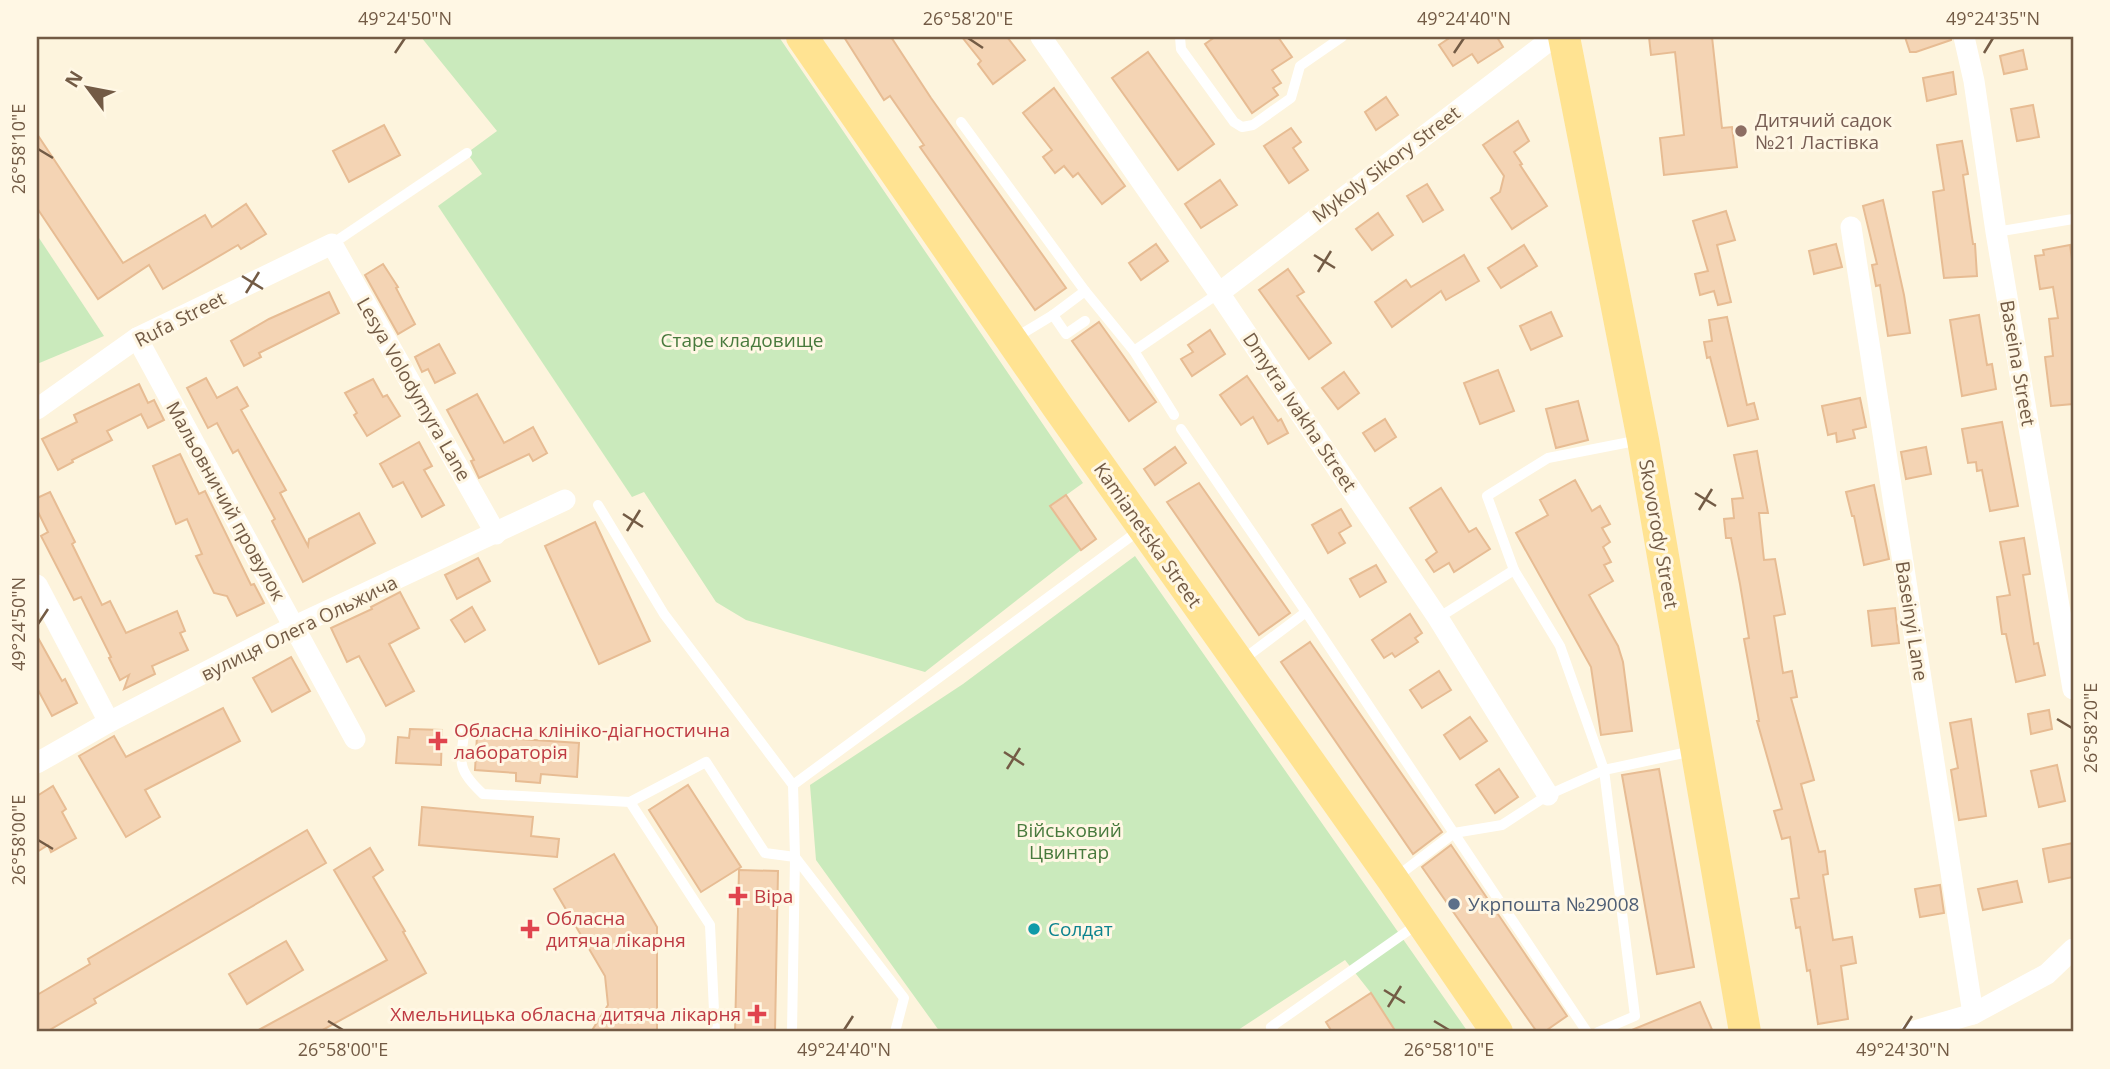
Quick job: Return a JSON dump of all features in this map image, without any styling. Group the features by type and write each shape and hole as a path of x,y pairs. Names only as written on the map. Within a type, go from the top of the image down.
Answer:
{"main road":[{"name":"Kamianetska Street","path":"802,37 1497,1032"},
{"name":"Skovorody Street","path":"1564,37 1643,440 1745,1032"}],"street":[{"name":"Dmytra Ivakha Street","path":"1041,37 1219,292 1438,618 1548,795"},
{"name":"Mykoly Sikory Street","path":"1219,292 1554,37"},
{"name":"Baseina Street","path":"1964,37 1974,82 1996,232 2073,689"},
{"name":"Baseinyi Lane","path":"1851,227 1973,1014"},
{"name":"Rufa Street","path":"37,409 137,338 332,244"},
{"name":"Lesya Volodymyra Lane","path":"332,244 496,534"},
{"name":"Мальовничий провулок","path":"137,338 355,739"},
{"name":"вулиця Олега Ольжича","path":"37,763 109,722 295,626 565,500"},
{"path":"37,585 109,722"},
{"path":"1911,1032 1973,1014 2047,974 2073,949"}],"lane":[{"path":"1180,37 1181,49 1234,122 1242,127 1253,125 1291,98 1300,66 1342,37"},
{"path":"961,122 1085,290 1134,351 1174,415"},
{"path":"332,244 467,153"},
{"path":"1996,232 2073,219"},
{"path":"1013,340 1053,315 1085,290"},
{"path":"1134,351 1219,292"},
{"path":"1053,315 1066,334 1085,321"},
{"path":"1181,429 1587,1032"},
{"path":"1598,1032 1635,1016 1604,770 1560,646 1514,570 1487,496 1548,458 1643,440"},
{"path":"598,505 664,614 793,785 795,857 792,1032"},
{"path":"793,785 1144,528"},
{"path":"1438,618 1514,570"},
{"path":"1238,663 1306,612"},
{"path":"465,729 460,765 482,794 631,802 706,762 765,853 795,857 904,998 895,1032"},
{"path":"1393,880 1454,834 1502,825 1548,795 1604,770 1697,750"},
{"path":"631,802 710,926 715,1032"},
{"path":"1274,1032 1271,1027 1421,921"}],"green space":[{"name":"Старе кладовище","path":"421,37 779,37 1083,483 1051,506 1081,550 925,672 746,620 716,602 644,492 632,497 438,206 482,174 467,153 497,131"},
{"path":"37,235 104,336 37,364"},
{"name":"Військовий Цвинтар","path":"1135,556 1468,1032 1396,1032 1371,993 1345,960 1235,1032 940,1032 816,860 810,785 963,684"}],"building":[{"path":"844,37 891,37 1066,288 1035,310 920,147 924,145 890,96 884,100"},
{"path":"962,37 1007,37 1025,60 993,84 978,64 981,61"},
{"path":"1215,37 1278,37 1292,57 1272,70 1281,83 1273,88 1278,95 1252,113 1205,44"},
{"path":"1451,37 1497,37 1503,47 1478,63 1472,54 1453,66 1439,45"},
{"path":"1649,37 1712,37 1722,128 1732,127 1737,167 1664,175 1660,138 1684,135 1675,52 1651,55"},
{"path":"1905,37 1951,37 1951,40 1910,52"},
{"path":"2023,50 2027,69 2004,74 2000,56"},
{"path":"1148,52 1214,144 1178,170 1112,78"},
{"path":"1953,72 1956,94 1927,101 1923,78"},
{"path":"1054,88 1125,186 1102,204 1078,173 1073,177 1064,166 1055,173 1043,157 1052,150 1023,113"},
{"path":"1386,97 1398,115 1376,130 1365,112"},
{"path":"2033,105 2039,137 2017,141 2011,109"},
{"path":"1518,121 1529,141 1514,152 1547,206 1512,229 1491,198 1500,192 1504,176 1483,145"},
{"path":"384,125 400,155 349,182 333,151"},
{"path":"1291,128 1301,142 1293,148 1308,170 1289,183 1264,146"},
{"path":"37,134 123,263 205,215 212,227 246,204 266,234 241,249 238,245 163,289 149,265 98,299 37,208"},
{"path":"1962,141 1968,174 1963,175 1975,244 1977,276 1944,278 1933,192 1944,190 1937,145"},
{"path":"1220,180 1237,205 1201,228 1185,204"},
{"path":"1427,184 1443,210 1423,222 1407,196"},
{"path":"1883,200 1910,333 1888,336 1880,285 1876,286 1872,265 1877,264 1863,206"},
{"path":"1726,211 1735,240 1717,245 1731,302 1718,305 1714,291 1700,295 1695,274 1708,271 1693,221"},
{"path":"1378,213 1393,235 1372,250 1356,229"},
{"path":"1156,244 1168,261 1141,280 1129,263"},
{"path":"1836,244 1842,267 1814,274 1809,251"},
{"path":"1524,245 1537,266 1501,288 1488,268"},
{"path":"2070,245 2073,268 2073,404 2051,406 2045,357 2053,356 2049,319 2058,318 2053,287 2040,289 2035,256 2044,255 2043,250"},
{"path":"1464,255 1479,281 1446,300 1441,291 1392,327 1375,302 1406,280 1411,287"},
{"path":"383,264 398,287 396,288 415,324 398,334 365,275"},
{"path":"1288,269 1304,292 1297,296 1331,343 1309,359 1259,290"},
{"path":"329,292 339,313 259,353 261,357 244,366 231,341 269,319"},
{"path":"1551,312 1562,336 1531,350 1520,326"},
{"path":"1979,315 1987,365 1992,364 1996,389 1962,396 1950,320"},
{"path":"1727,317 1747,405 1754,403 1758,419 1728,426 1704,342 1712,341 1709,320"},
{"path":"1099,322 1156,402 1129,421 1072,341"},
{"path":"1210,330 1225,354 1192,376 1181,359 1193,352 1188,345"},
{"path":"439,344 455,373 435,383 428,369 422,372 415,357"},
{"path":"1498,370 1514,411 1480,424 1464,383"},
{"path":"1344,372 1359,393 1338,409 1322,388"},
{"path":"1247,376 1278,421 1281,419 1288,433 1268,444 1253,417 1241,425 1220,395"},
{"path":"206,378 217,398 237,387 248,406 241,410 286,490 280,493 308,546 309,539 359,513 375,543 303,582 272,521 275,519 238,450 233,453 217,423 208,428 187,388"},
{"path":"373,379 383,397 387,395 400,416 367,436 345,393"},
{"path":"139,384 148,403 154,400 164,420 148,428 141,414 107,431 112,440 58,470 42,439 77,422 74,415"},
{"path":"477,394 504,443 533,427 547,453 533,461 529,454 479,478 471,461 474,460 447,410"},
{"path":"1860,398 1866,427 1853,430 1855,438 1837,442 1836,433 1828,435 1822,406"},
{"path":"1578,401 1588,440 1556,448 1546,409"},
{"path":"1385,419 1396,437 1375,451 1363,433"},
{"path":"2002,422 2018,506 1990,511 1982,470 1977,471 1976,462 1968,463 1962,429"},
{"path":"419,442 432,466 424,470 444,505 422,517 403,482 393,487 380,464"},
{"path":"1175,447 1186,463 1155,485 1144,469"},
{"path":"1926,447 1931,474 1906,479 1901,452"},
{"path":"1757,451 1768,513 1759,513 1764,560 1775,559 1785,614 1774,616 1783,673 1792,671 1797,697 1791,698 1814,780 1801,784 1819,852 1825,851 1828,874 1823,875 1833,940 1852,937 1856,963 1841,966 1848,1019 1818,1024 1810,970 1807,971 1800,927 1796,928 1791,899 1799,898 1790,837 1782,839 1774,811 1782,809 1757,721 1744,639 1749,638 1740,584 1731,538 1726,538 1724,519 1734,518 1732,499 1743,498 1734,455"},
{"path":"180,454 199,494 205,491 251,585 254,584 264,603 237,616 227,596 214,593 196,556 202,554 187,519 176,524 153,466"},
{"path":"1575,480 1592,511 1600,506 1610,524 1602,528 1610,542 1603,547 1611,562 1604,565 1613,581 1589,595 1618,646 1623,662 1632,731 1601,735 1591,667 1516,533 1548,515 1540,500"},
{"path":"1199,483 1290,613 1259,635 1167,502"},
{"path":"1874,485 1889,559 1864,565 1846,492"},
{"path":"1441,488 1469,532 1476,528 1490,549 1454,572 1449,563 1434,572 1426,560 1437,552 1410,508"},
{"path":"50,492 102,605 110,601 126,633 177,611 185,631 180,633 188,650 152,666 155,674 124,689 129,675 120,680 81,597 74,600 41,536 48,532 37,510 37,498"},
{"path":"1066,495 1096,539 1081,550 1050,506"},
{"path":"1341,509 1351,526 1339,533 1345,543 1328,553 1312,525"},
{"path":"595,522 650,641 599,664 545,546"},
{"path":"2024,538 2030,574 2023,575 2034,644 2038,643 2045,675 2016,682 2006,634 2002,634 1997,597 2010,595 2000,542"},
{"path":"478,558 490,581 457,599 445,575"},
{"path":"1376,565 1386,582 1360,597 1350,579"},
{"path":"400,592 419,628 389,644 414,691 386,706 359,656 347,662 331,628 372,609 371,607"},
{"path":"472,607 485,630 465,642 451,620"},
{"path":"1895,608 1899,643 1872,646 1868,611"},
{"path":"1410,614 1422,633 1415,638 1418,642 1395,657 1392,653 1384,658 1372,640"},
{"path":"37,636 77,703 52,716 37,688"},
{"path":"1310,642 1442,832 1413,854 1281,662"},
{"path":"291,657 310,691 272,712 253,678"},
{"path":"1439,671 1451,690 1422,708 1410,690"},
{"path":"223,708 240,741 145,790 160,817 126,837 79,756 114,736 126,757"},
{"path":"2049,710 2052,729 2031,734 2028,714"},
{"path":"1470,717 1487,741 1460,759 1444,735"},
{"path":"1971,719 1986,816 1959,820 1951,770 1958,768 1950,723"},
{"path":"410,729 442,730 441,765 396,763 398,737 409,738"},
{"path":"477,736 579,743 577,777 541,774 540,783 516,781 516,773 475,770"},
{"path":"2057,765 2065,801 2039,807 2031,771"},
{"path":"1499,769 1518,797 1495,813 1476,785"},
{"path":"1659,769 1694,967 1657,974 1622,775"},
{"path":"688,785 741,867 701,892 649,810"},
{"path":"53,786 66,809 62,812 76,838 51,852 48,845 37,852 37,796"},
{"path":"422,807 533,817 531,836 559,839 557,857 419,845"},
{"path":"307,830 326,863 94,999 96,1003 46,1032 37,1032 37,995 90,964 88,959"},
{"path":"2073,843 2073,877 2049,882 2043,849"},
{"path":"1451,845 1567,1016 1544,1032 1537,1032 1422,867"},
{"path":"370,848 383,870 373,877 426,973 319,1032 255,1032 387,960 334,870"},
{"path":"614,854 657,927 657,1032 591,1032 608,1005 605,976 554,889"},
{"path":"739,870 778,871 775,1032 735,1032"},
{"path":"2017,881 2022,902 1983,910 1978,889"},
{"path":"1940,885 1944,913 1920,917 1915,889"},
{"path":"286,941 303,970 247,1004 229,974"},
{"path":"1371,993 1396,1032 1332,1032 1326,1022"},
{"path":"1700,1002 1713,1032 1627,1032"}],"place":[{"name":"Дитячий садок №21 Ластівка","path":"1741,131"},
{"name":"Обласна клініко-діагностична лабораторія","path":"438,741"},
{"name":"Віра","path":"738,896"},
{"name":"Укрпошта №29008","path":"1454,904"},
{"name":"Обласна дитяча лікарня","path":"530,929"},
{"name":"Солдат","path":"1034,929"},
{"name":"Хмельницька обласна дитяча лікарня","path":"757,1014"}]}
